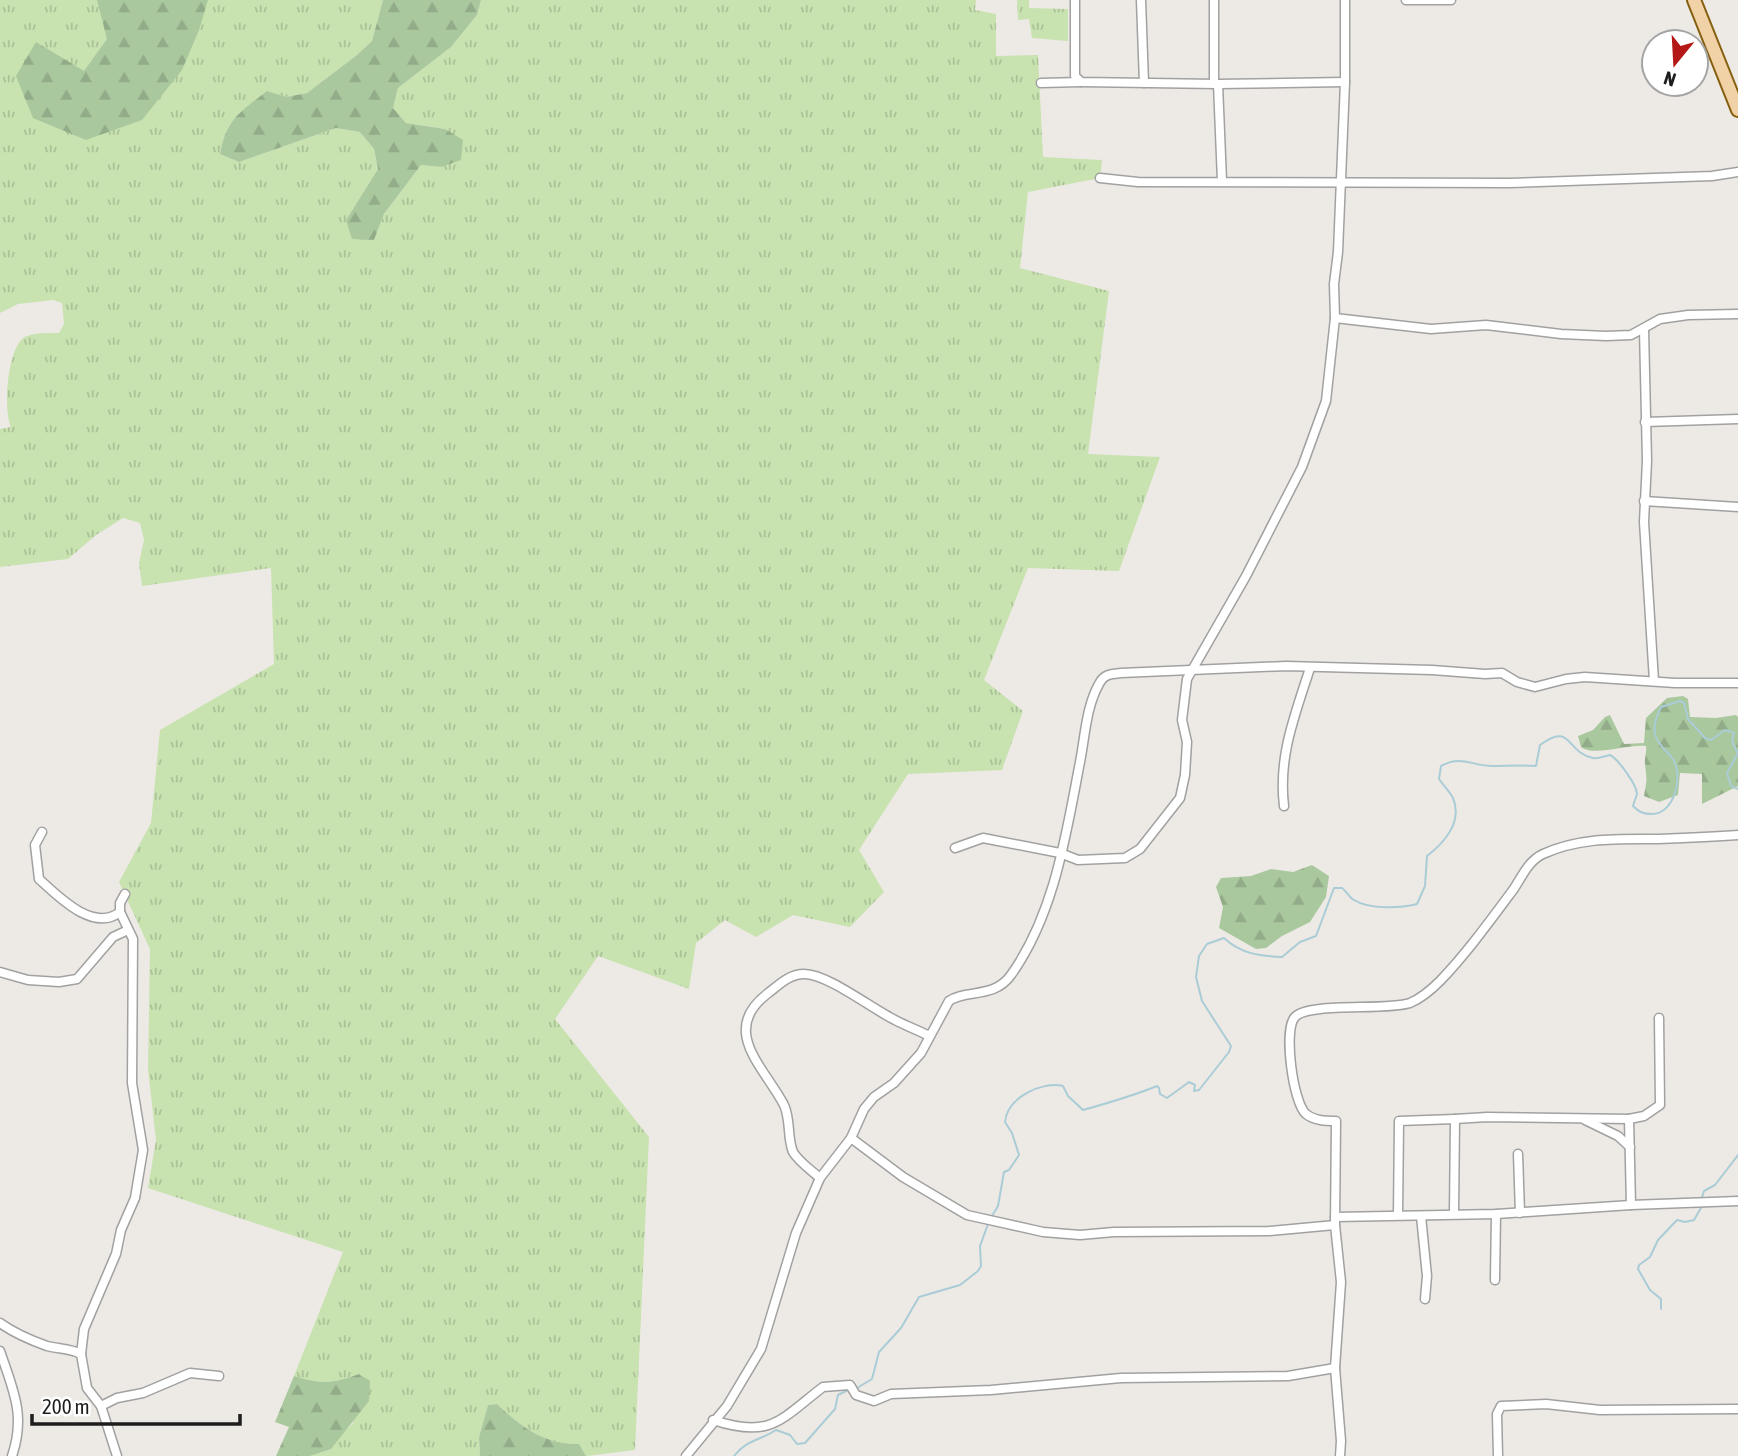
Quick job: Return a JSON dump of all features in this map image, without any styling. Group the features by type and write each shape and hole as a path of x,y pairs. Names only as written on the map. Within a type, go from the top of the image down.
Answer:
{"main road":[{"path":"1694,0 1738,110"}],"street":[{"path":"1075,0 1075,76 1081,82"},
{"path":"1141,0 1144,83"},
{"path":"1214,0 1222,181"},
{"path":"956,848 983,838 1060,853 1078,860 1125,858 1140,849 1180,798 1185,775 1187,742 1182,720 1187,679 1246,576 1302,467 1326,401 1335,318 1334,284 1338,252 1345,82 1345,0"},
{"path":"1406,0 1451,0"},
{"path":"1041,83 1345,82"},
{"path":"1100,178 1138,182 1339,183 1627,180 1712,176 1738,172"},
{"path":"1335,318 1431,329 1486,325 1561,334 1606,336 1631,335 1660,319 1688,315 1738,314"},
{"path":"1644,329 1647,461 1644,501 1648,623 1654,681"},
{"path":"1645,422 1738,419"},
{"path":"1644,501 1738,507"},
{"path":"686,1456 727,1406 761,1349 796,1233 820,1178 851,1138 869,1103 921,1053 949,1001 955,997 986,992 1010,977 1030,944 1046,910 1097,686 1108,674 1286,666 1502,673 1517,682 1535,687 1585,677 1738,682"},
{"path":"1284,806 1281,783 1283,762 1310,668"},
{"path":"42,832 35,845 38,879 92,918 114,917 120,912"},
{"path":"1340,1456 1335,1368 1341,1282 1335,1221 1336,1121 1313,1118 1304,1112 1298,1099 1290,1053 1292,1020 1297,1014 1325,1009 1393,1006 1422,997 1450,971 1532,861 1564,846 1596,840 1738,835"},
{"path":"117,1456 101,1406 87,1388 81,1354 84,1329 116,1254 121,1230 135,1198 143,1150 132,1083 133,939 120,912 120,903 125,894"},
{"path":"0,972 28,980 59,982 77,979 113,937 128,930"},
{"path":"820,1178 792,1149 785,1107 748,1047 748,1017 760,1000 792,975 807,974 826,981 894,1020 929,1036"},
{"path":"1398,1215 1399,1121 1487,1117 1629,1119 1644,1116 1660,1105 1659,1018"},
{"path":"1579,1118 1618,1136 1630,1147"},
{"path":"1454,1213 1455,1119"},
{"path":"1629,1119 1632,1205"},
{"path":"851,1138 903,1177 967,1215 1043,1232 1080,1235 1114,1232 1269,1231 1398,1215 1496,1214 1738,1201"},
{"path":"1518,1154 1520,1213"},
{"path":"1495,1280 1496,1214"},
{"path":"1421,1216 1427,1276 1425,1299"},
{"path":"0,1323 13,1332 44,1345 81,1354"},
{"path":"0,1351 20,1423 12,1456"},
{"path":"713,1420 735,1428 761,1429 792,1412 823,1387 852,1389 874,1401 891,1394 979,1391 1121,1378 1287,1376 1335,1368"},
{"path":"101,1406 190,1373 219,1376"},
{"path":"1499,1456 1497,1414 1501,1406 1546,1404 1600,1410 1738,1409"}],"green space":[{"path":"0,0 383,0 372,41 307,93 286,97 267,92 257,99 230,124 220,154 239,162 336,128 360,132 374,149 378,169 346,220 374,240 384,214 421,165 441,167 445,129 406,123 393,108 398,88 451,47 477,15 481,0 976,0 975,10 996,14 996,56 1038,55 1043,157 1102,160 1100,178 1028,192 1020,268 1109,291 1088,454 1160,457 1119,571 1028,568 984,680 1023,711 1002,770 908,774 859,850 884,892 850,927 793,915 756,937 725,920 696,943 689,989 598,956 555,1019 649,1137 635,1450 586,1456 579,1444 544,1438 515,1420 497,1404 488,1405 479,1437 480,1456 310,1456 331,1449 353,1423 359,1374 326,1382 294,1376 343,1252 148,1188 156,1140 148,1069 150,949 119,882 151,823 160,730 274,664 271,568 142,586 139,563 144,540 140,523 123,518 96,535 68,559 0,567 0,429 11,427 7,394 14,353 25,337 59,333 64,324 62,303 53,300 18,304 0,313"},
{"path":"97,0 208,0 182,70 142,120 86,140 33,118 16,76 36,42 84,71 107,39"},
{"path":"383,0 481,0 477,15 451,47 398,88 393,108 406,123 445,129 463,140 461,160 441,167 421,165 384,214 374,240 352,239 346,220 378,169 374,149 360,132 336,128 239,162 220,154 230,124 267,91 286,97 307,93 372,41"},
{"path":"1017,0 1029,0 1029,8 1068,9 1068,41 1032,38 1029,19 1018,20"},
{"path":"1683,696 1688,699 1690,717 1738,717 1738,786 1702,804 1702,774 1680,773 1678,795 1659,802 1644,796 1646,746 1602,751 1581,747 1578,736 1593,730 1610,715 1624,744 1644,743 1646,718 1667,698"},
{"path":"1312,865 1329,876 1326,897 1310,922 1282,936 1266,948 1256,949 1219,928 1223,907 1216,887 1221,878 1251,876 1271,869 1293,872"},
{"path":"359,1374 370,1381 369,1401 331,1449 310,1456 276,1456 289,1427 275,1422 294,1376 326,1382"},
{"path":"497,1404 515,1420 544,1438 579,1444 586,1456 480,1456 479,1437 488,1405"}],"waterway":[{"path":"992,1216 998,1206 1004,1172 1009,1170 1019,1155 1012,1133 1005,1122 1007,1113 1026,1093 1045,1086 1063,1086 1068,1096 1083,1110 1157,1086 1160,1094 1167,1098 1189,1082 1195,1085 1194,1091 1199,1090 1231,1046 1202,1001 1196,977 1199,956 1207,944 1224,938 1237,948 1251,953 1282,957 1300,942 1316,936 1334,888 1342,888 1352,899 1377,907 1417,904 1425,886 1427,856 1440,845 1450,831 1456,815 1453,798 1439,779 1441,766 1454,761 1491,766 1536,766 1540,745 1550,738 1564,737 1584,755 1595,758 1610,755 1613,757 1634,785 1637,794 1633,806 1641,812 1652,814 1666,808 1677,785 1677,768 1674,761 1655,734 1655,723 1661,707 1680,701 1684,703 1688,719 1705,738 1711,740 1725,730 1734,733 1732,741 1738,754"},
{"path":"1737,755 1727,773 1731,786 1738,789"},
{"path":"1702,1197 1704,1191 1715,1185 1738,1155"},
{"path":"1661,1309 1661,1299 1650,1290 1638,1269 1639,1265 1650,1257 1658,1240 1677,1220 1694,1220 1702,1206"},
{"path":"857,1388 872,1379 879,1352 901,1328 919,1297 960,1285 978,1271 981,1266 980,1246 988,1224"},
{"path":"734,1456 748,1444 776,1430 790,1435 797,1444 805,1443 835,1409 838,1395 848,1390"}]}
